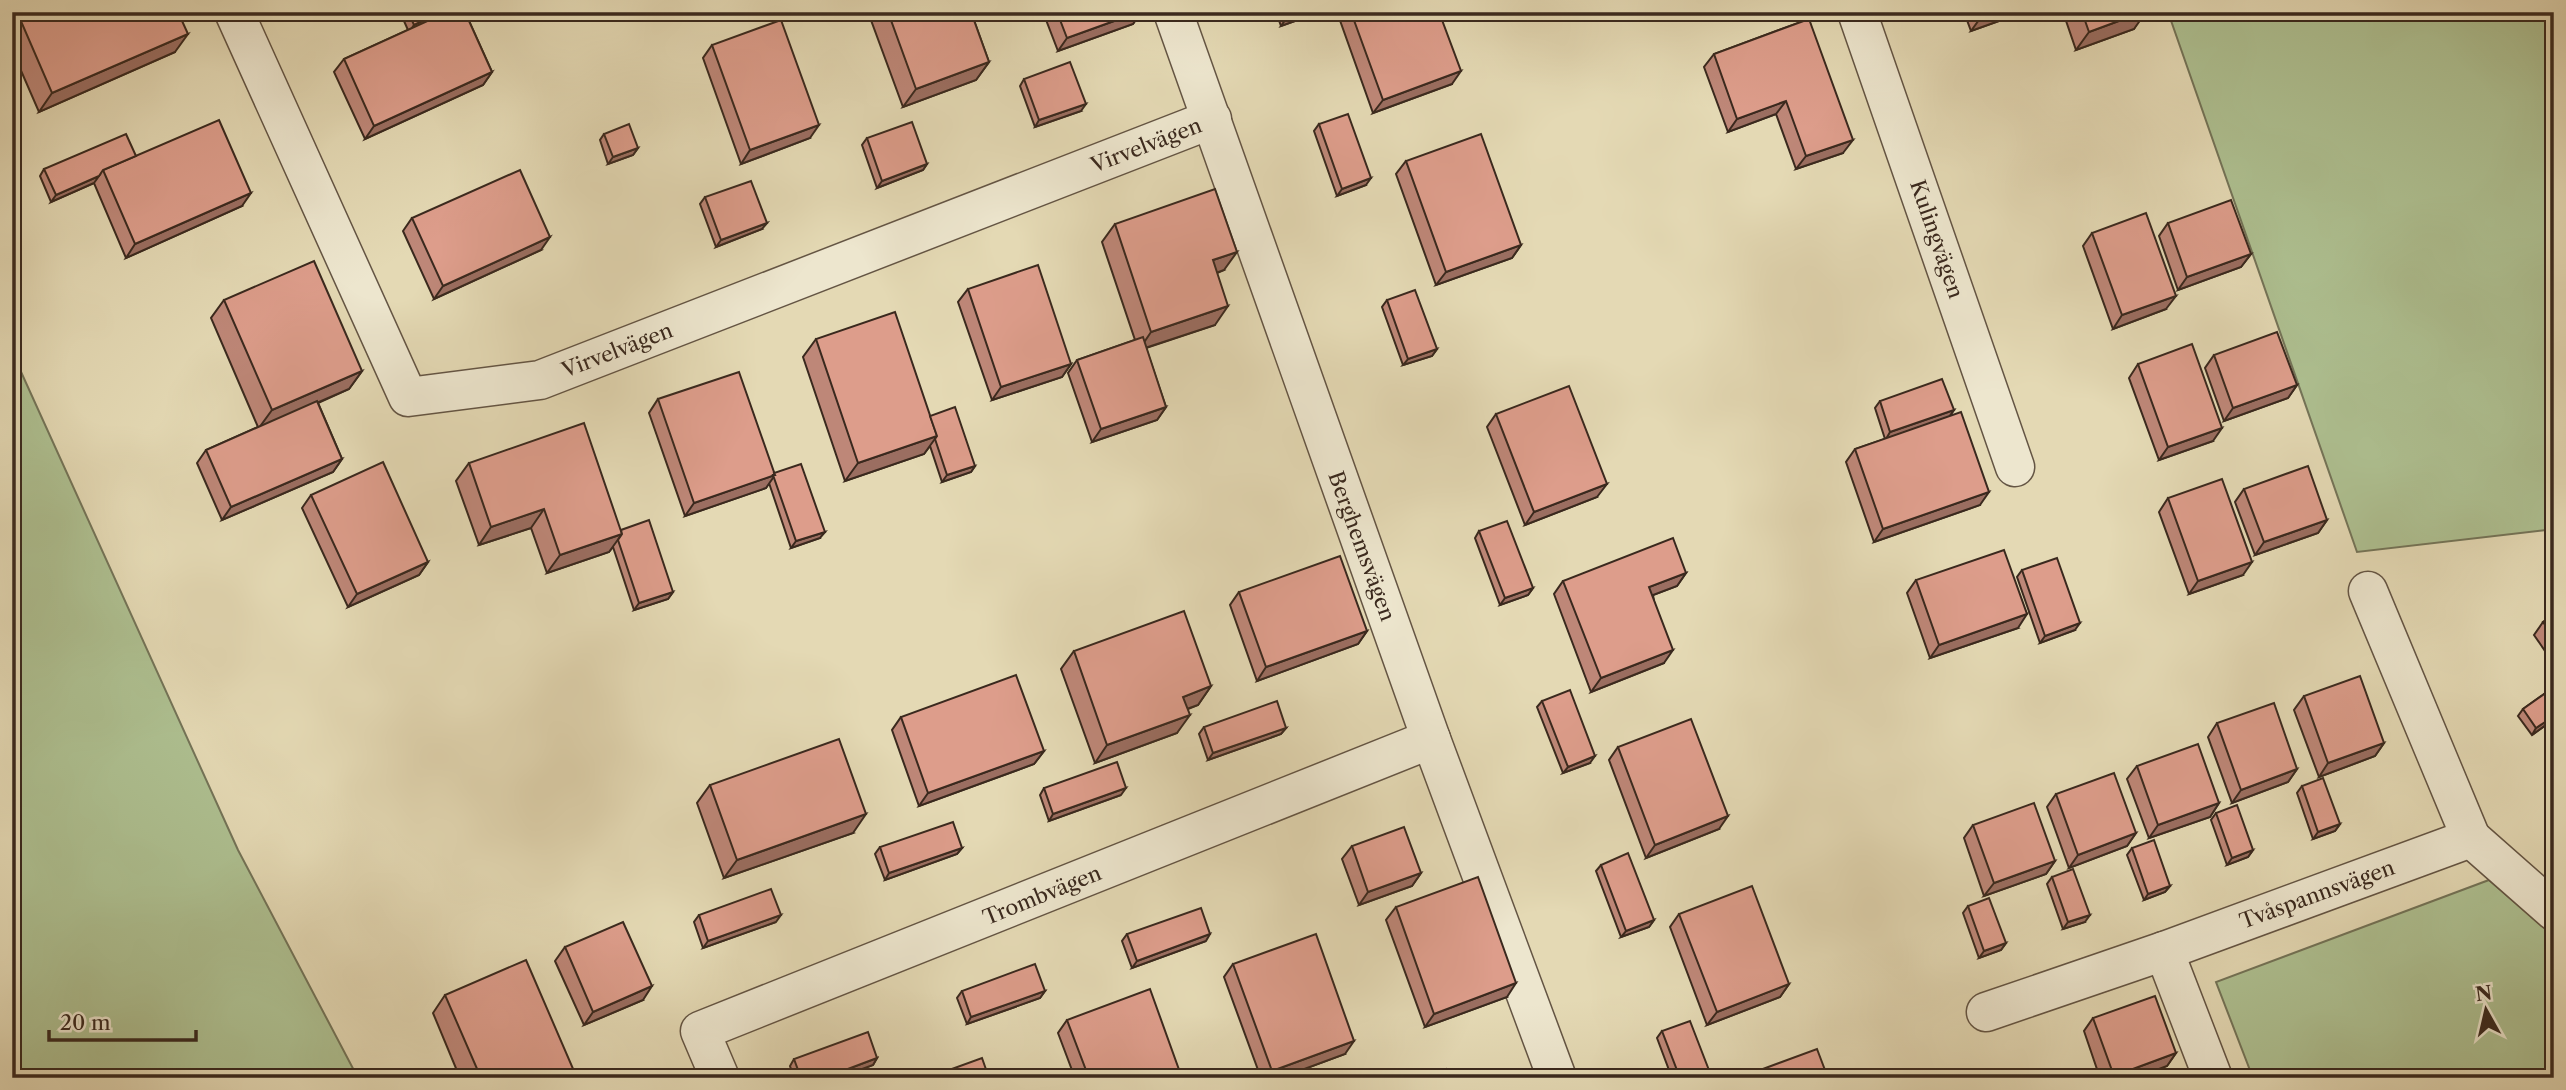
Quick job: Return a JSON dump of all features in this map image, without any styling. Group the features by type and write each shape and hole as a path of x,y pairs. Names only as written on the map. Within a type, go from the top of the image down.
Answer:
{"street":[{"name":"Virvelvägen","path":"234,12 408,397 540,380 1212,119"},
{"name":"Berghemsvägen","path":"1173,12 1431,739 1557,1078"},
{"name":"Kulingvägen","path":"1857,12 2015,467"},
{"path":"2368,591 2470,838 2554,911"},
{"name":"Trombvägen","path":"720,1078 700,1031 1431,739"},
{"name":"Tvåspannsvägen","path":"1986,1012 2164,951 2470,838"},
{"path":"2164,951 2213,1078"}],"green space":[{"path":"2168,12 2554,12 2554,529 2357,552"},
{"path":"12,352 238,850 358,1078 12,1078"},
{"path":"2489,880 2554,936 2554,1078 2253,1078 2216,982"}],"building":[{"path":"17,12 178,12 188,34 52,93"},
{"path":"408,12 441,12 414,25"},
{"path":"447,12 465,12 492,72 374,126 344,59"},
{"path":"888,12 971,12 989,62 916,89"},
{"path":"1057,12 1139,12 1067,38"},
{"path":"1351,12 1439,12 1461,71 1383,100"},
{"path":"2082,12 2143,12 2089,32"},
{"path":"1809,19 1853,140 1806,156 1786,101 1737,119 1714,54"},
{"path":"781,20 819,125 750,150 712,45"},
{"path":"1070,62 1086,104 1039,120 1024,79"},
{"path":"1348,114 1371,178 1342,189 1319,124"},
{"path":"219,120 251,193 135,244 103,170"},
{"path":"912,122 927,164 882,181 867,138"},
{"path":"629,124 638,148 613,157 604,134"},
{"path":"126,134 136,156 56,195 44,169"},
{"path":"1481,134 1521,245 1446,272 1406,161"},
{"path":"520,170 550,237 443,286 412,218"},
{"path":"751,181 767,223 721,240 705,197"},
{"path":"1215,189 1237,252 1213,260 1228,306 1151,332 1115,224"},
{"path":"2231,200 2251,254 2187,277 2168,223"},
{"path":"2146,213 2176,296 2122,315 2092,233"},
{"path":"314,261 362,371 272,410 224,300"},
{"path":"1038,265 1071,364 1001,387 968,289"},
{"path":"1415,290 1437,349 1408,359 1387,300"},
{"path":"895,312 937,436 858,463 816,339"},
{"path":"2277,332 2297,385 2233,408 2214,355"},
{"path":"1143,337 1166,407 1101,429 1077,360"},
{"path":"2192,344 2222,428 2168,447 2138,364"},
{"path":"739,372 775,475 694,503 658,399"},
{"path":"1942,379 1954,410 1890,432 1880,401"},
{"path":"1569,386 1607,484 1534,512 1496,414"},
{"path":"317,401 342,459 231,507 206,450"},
{"path":"955,407 975,466 947,475 930,416"},
{"path":"1961,412 1989,492 1883,529 1855,449"},
{"path":"584,423 622,534 560,555 544,509 491,527 469,463"},
{"path":"383,462 428,562 357,594 311,495"},
{"path":"801,464 825,532 796,541 773,475"},
{"path":"2308,466 2327,520 2264,542 2244,489"},
{"path":"2222,479 2252,562 2198,581 2168,498"},
{"path":"649,520 673,592 639,603 618,540 622,534 621,530"},
{"path":"1507,521 1533,588 1505,598 1479,531"},
{"path":"1673,538 1686,573 1649,587 1673,650 1601,678 1563,581"},
{"path":"2004,550 2027,614 1939,645 1916,580"},
{"path":"1340,556 1367,631 1266,667 1239,592"},
{"path":"2057,558 2080,623 2045,636 2022,570"},
{"path":"1184,611 1211,686 1183,697 1190,715 1107,745 1074,651"},
{"path":"2554,615 2554,637 2543,622"},
{"path":"1016,675 1044,751 928,793 901,717"},
{"path":"2360,676 2384,743 2328,763 2304,696"},
{"path":"2554,687 2554,716 2536,728 2523,709"},
{"path":"1570,690 1595,756 1568,767 1542,701"},
{"path":"1277,701 1286,728 1213,753 1204,727"},
{"path":"2274,703 2297,769 2241,790 2217,723"},
{"path":"1691,719 1728,816 1655,845 1618,747"},
{"path":"839,739 866,814 737,860 710,785"},
{"path":"2198,744 2219,803 2158,825 2137,766"},
{"path":"1117,762 1126,788 1053,814 1044,788"},
{"path":"2114,773 2136,833 2078,855 2056,794"},
{"path":"2323,778 2340,824 2318,832 2302,786"},
{"path":"2034,803 2055,861 1994,883 1973,825"},
{"path":"2237,805 2253,850 2232,858 2216,813"},
{"path":"953,822 962,848 889,873 880,847"},
{"path":"1404,827 1421,873 1368,892 1352,846"},
{"path":"2154,840 2170,886 2148,894 2132,848"},
{"path":"1628,853 1654,920 1626,931 1601,865"},
{"path":"2073,869 2090,915 2068,922 2052,877"},
{"path":"1478,877 1516,983 1434,1014 1396,907"},
{"path":"1752,886 1789,984 1717,1012 1679,914"},
{"path":"771,889 781,915 708,941 699,915"},
{"path":"1989,898 2006,943 1984,951 1968,906"},
{"path":"1201,908 1210,934 1137,961 1127,934"},
{"path":"623,922 652,986 593,1012 565,947"},
{"path":"1316,934 1354,1041 1272,1071 1233,964"},
{"path":"526,960 577,1078 481,1078 445,995"},
{"path":"1035,964 1045,991 971,1017 962,991"},
{"path":"1150,989 1182,1078 1089,1078 1067,1020"},
{"path":"2155,996 2176,1053 2114,1076 2093,1018"},
{"path":"1690,1021 1712,1078 1680,1078 1662,1031"},
{"path":"868,1032 877,1058 824,1078 801,1078 794,1059"},
{"path":"1817,1049 1828,1078 1744,1078 1744,1076"},
{"path":"982,1058 989,1078 927,1078"},
{"path":"1446,1069 1449,1078 1424,1078"}]}
